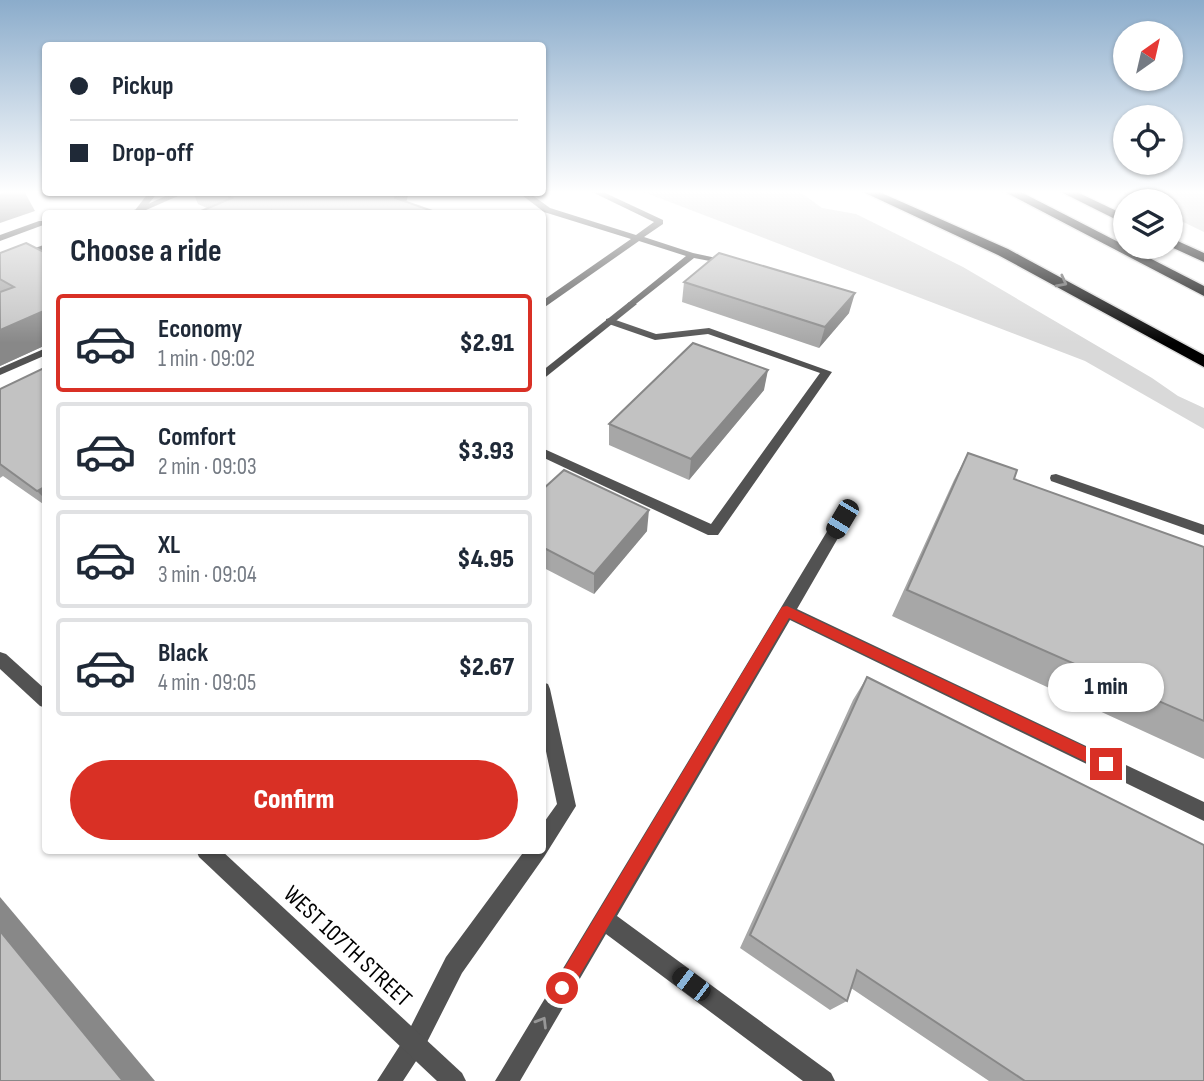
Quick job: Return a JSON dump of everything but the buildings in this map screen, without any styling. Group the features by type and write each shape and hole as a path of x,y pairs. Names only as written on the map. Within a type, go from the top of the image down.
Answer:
{"highway":[{"path":"979,241 1204,362"},
{"path":"1106,241 1204,292"},
{"path":"1183,248 1204,258"}],"street":[{"path":"546,303 634,241"},
{"path":"645,241 692,255 739,263"},
{"path":"0,264 42,248"},
{"path":"546,374 692,255"},
{"path":"546,454 713,531 827,372 709,331 655,337 610,321"},
{"path":"0,372 42,353"},
{"path":"1056,478 1204,530"},
{"path":"507,1081 842,519"},
{"path":"787,611 1204,811"},
{"path":"2,665 42,698"},
{"path":"546,708 567,806 546,836"},
{"name":"WEST 107TH STREET","path":"210,854 454,1081"},
{"path":"389,1081 414,1044 454,965 534,854"},
{"path":"603,919 823,1081"}],"shaded area":[{"path":"773,241 911,241 963,267 1178,396 1204,408 1204,429 1085,361"}],"route":[{"path":"562,988 787,611 1106,764"}]}
